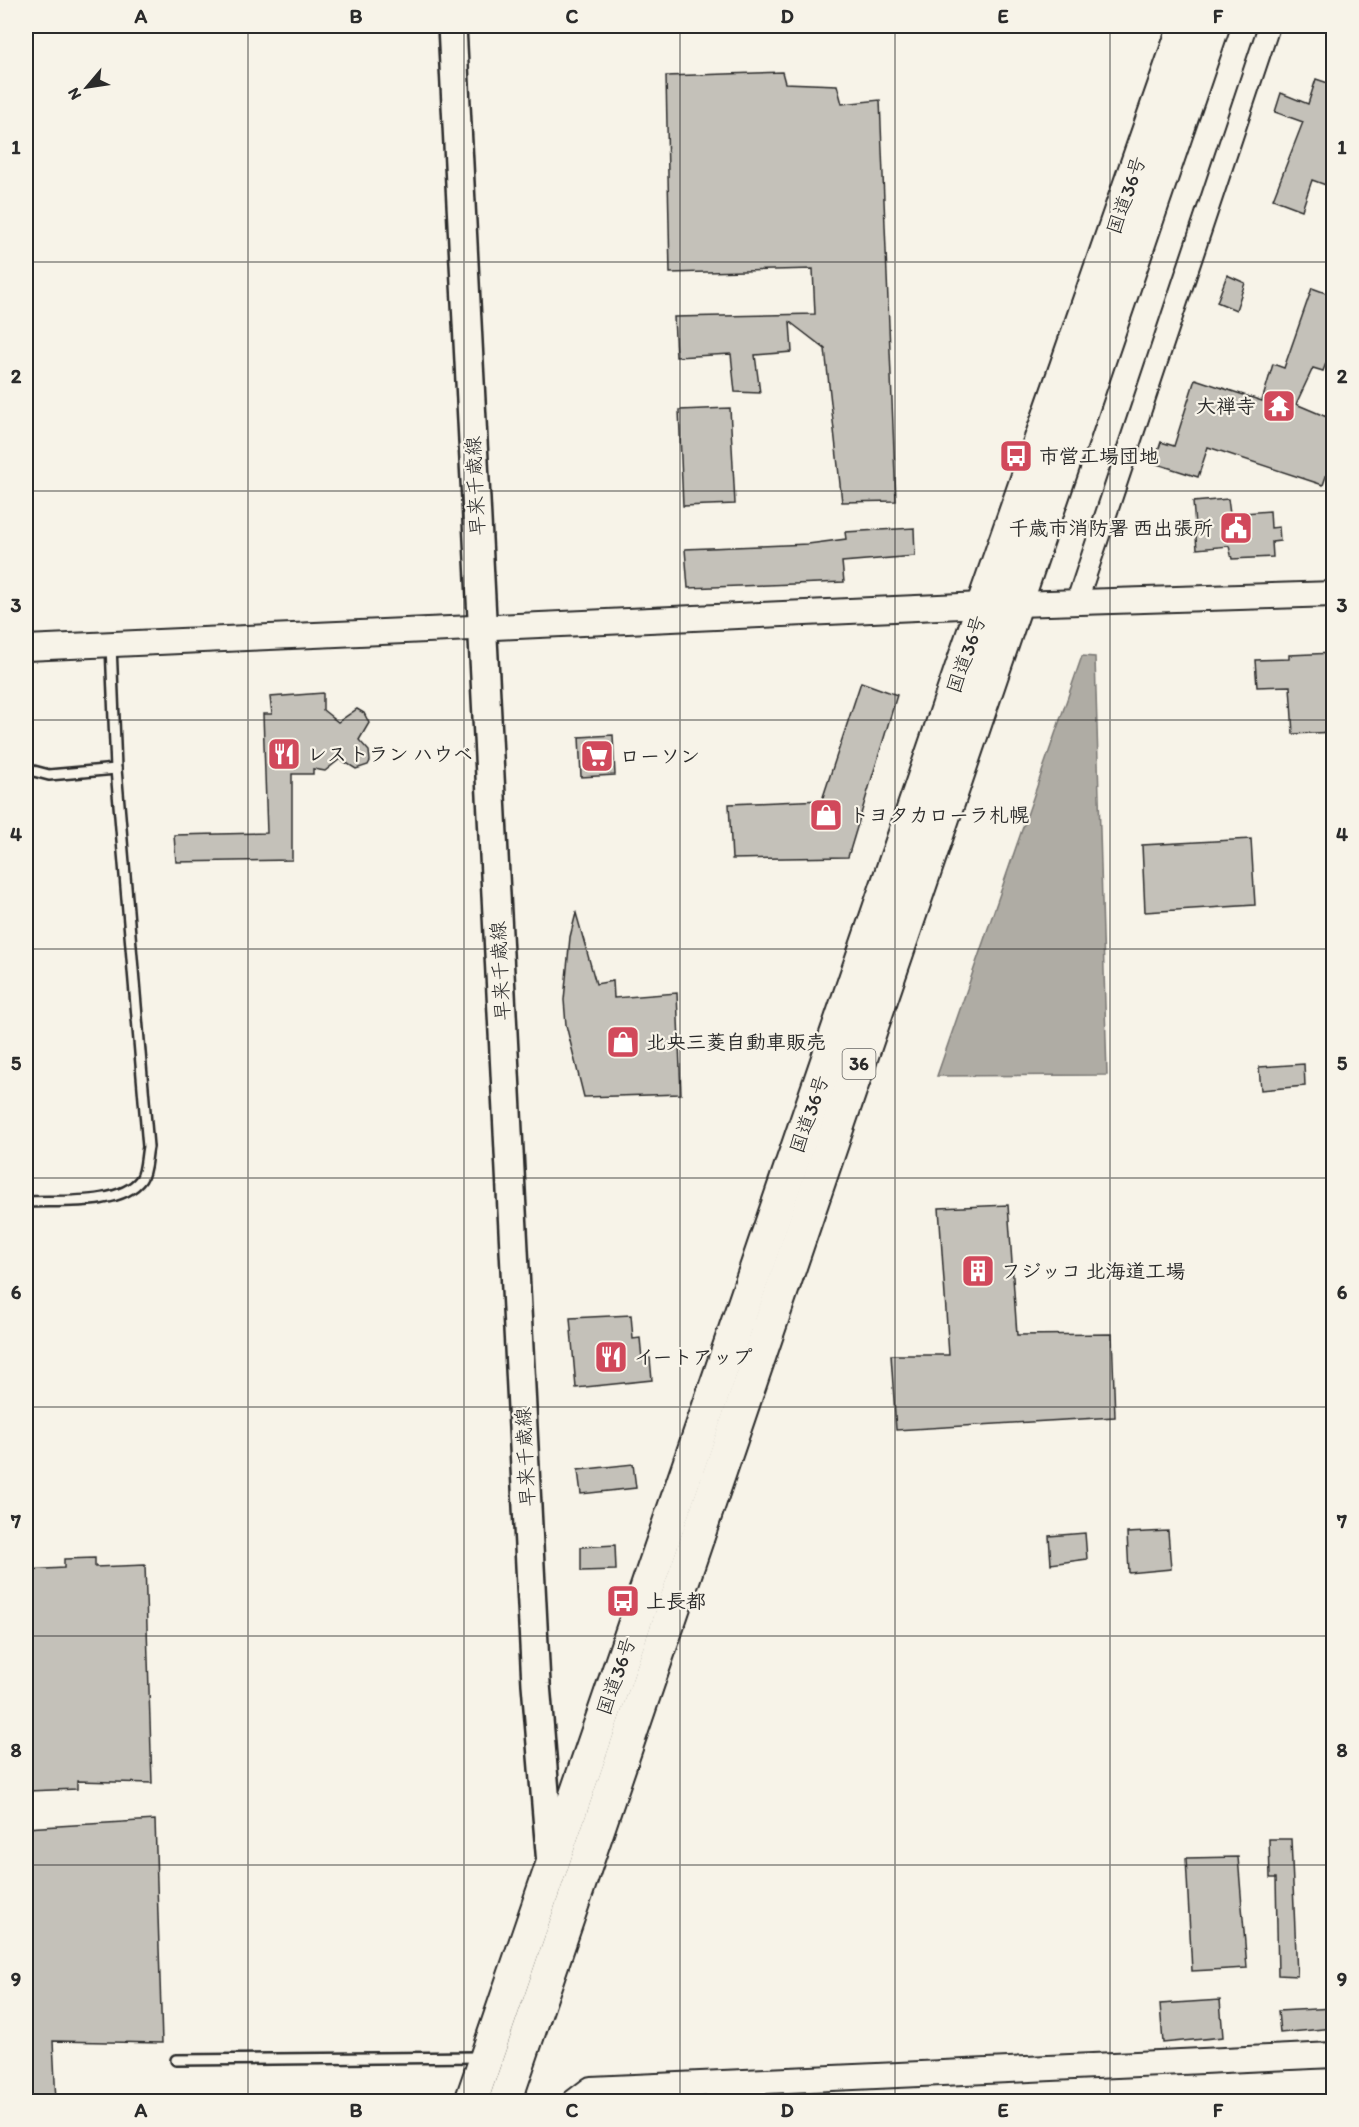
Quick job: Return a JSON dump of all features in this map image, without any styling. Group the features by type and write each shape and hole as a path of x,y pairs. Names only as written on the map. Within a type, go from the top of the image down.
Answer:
{"highway":[{"name":"国道36号","path":"471,2102 983,605 1185,26"},
{"name":"国道36号","path":"505,2102 566,1914 1017,605 1213,26"}],"main road":[{"name":"早来千歳線","path":"452,26 536,1684 551,1866 566,1914"}],"street":[{"path":"1077,601 1269,26"},
{"path":"26,648 1077,601 1334,594"},
{"path":"574,2102 591,2089 1334,2055"}],"lane":[{"path":"26,1202 94,1199 122,1194 142,1178 148,1147 116,769 111,644"},
{"path":"26,769 49,775 116,769"},
{"path":"176,2060 486,2057"}],"shaded area":[{"path":"1082,656 1095,657 1107,1075 937,1076"},
{"path":"1257,2096 1257,2101 1188,2101 1188,2100"}],"building":[{"path":"782,72 785,83 837,85 842,104 880,100 896,501 842,502 825,349 790,322 792,352 755,355 760,393 735,392 731,354 676,357 674,317 815,314 813,269 670,273 666,76"},
{"path":"1316,79 1334,85 1334,188 1312,180 1302,210 1273,199 1303,122 1275,112 1281,93 1308,104"},
{"path":"1227,275 1245,283 1236,310 1217,302"},
{"path":"1312,288 1334,296 1334,361 1328,358 1323,371 1313,368 1296,404 1334,420 1334,453 1323,485 1208,447 1198,477 1154,463 1161,442 1174,446 1195,379 1262,401 1273,364 1284,368"},
{"path":"730,408 735,504 683,506 679,410"},
{"path":"1228,499 1230,514 1270,511 1271,528 1279,527 1280,541 1272,542 1273,557 1232,559 1229,546 1197,549 1193,502"},
{"path":"914,528 915,556 842,562 844,582 688,588 685,549 808,544 846,539 845,532"},
{"path":"1334,653 1334,732 1293,734 1290,686 1257,687 1255,660 1289,659 1289,655"},
{"path":"861,682 897,695 848,857 732,859 729,804 822,800"},
{"path":"323,693 323,710 338,722 357,709 364,713 369,723 359,740 369,751 370,761 368,765 356,769 340,759 325,771 313,769 313,774 292,774 292,860 176,862 174,835 267,833 263,714 272,714 270,697"},
{"name":"ローソン","path":"613,735 615,775 581,777 579,737"},
{"path":"1251,839 1255,905 1145,912 1142,845"},
{"path":"576,913 596,984 613,981 614,998 677,993 681,1094 584,1097 566,1025 564,1000 570,937"},
{"path":"1304,1064 1305,1086 1261,1090 1259,1067"},
{"name":"フジッコ 北海道工場","path":"1008,1205 1017,1335 1112,1334 1115,1417 896,1430 891,1355 949,1355 939,1208"},
{"path":"631,1315 633,1339 640,1338 642,1359 650,1358 652,1380 576,1388 570,1318"},
{"path":"633,1464 636,1488 581,1494 578,1470"},
{"path":"1168,1531 1171,1569 1129,1573 1127,1533"},
{"path":"1085,1533 1087,1559 1051,1564 1049,1536"},
{"path":"615,1545 616,1570 581,1571 581,1547"},
{"path":"95,1558 95,1567 145,1565 152,1783 77,1781 77,1789 28,1791 26,1570 64,1568 64,1559"},
{"path":"155,1820 162,2043 53,2041 56,2102 26,2102 26,1828"},
{"path":"1269,1839 1291,1839 1297,1976 1278,1975 1276,1878 1270,1878"},
{"path":"1238,1857 1247,1968 1192,1971 1186,1858"},
{"path":"1220,2000 1223,2037 1163,2043 1160,2004"},
{"path":"1334,2008 1334,2028 1280,2033 1278,2011"}],"place":[{"name":"大禅寺","path":"1279,406"},
{"name":"市営工場団地","path":"1016,456"},
{"name":"千歳市消防署 西出張所","path":"1236,528"},
{"name":"レストラン ハウベ","path":"284,754"},
{"name":"ローソン","path":"597,756"},
{"name":"トヨタカローラ札幌","path":"826,815"},
{"name":"北央三菱自動車販売","path":"623,1042"},
{"name":"フジッコ 北海道工場","path":"978,1271"},
{"name":"イートアップ","path":"611,1357"},
{"name":"上長都","path":"623,1601"}]}
